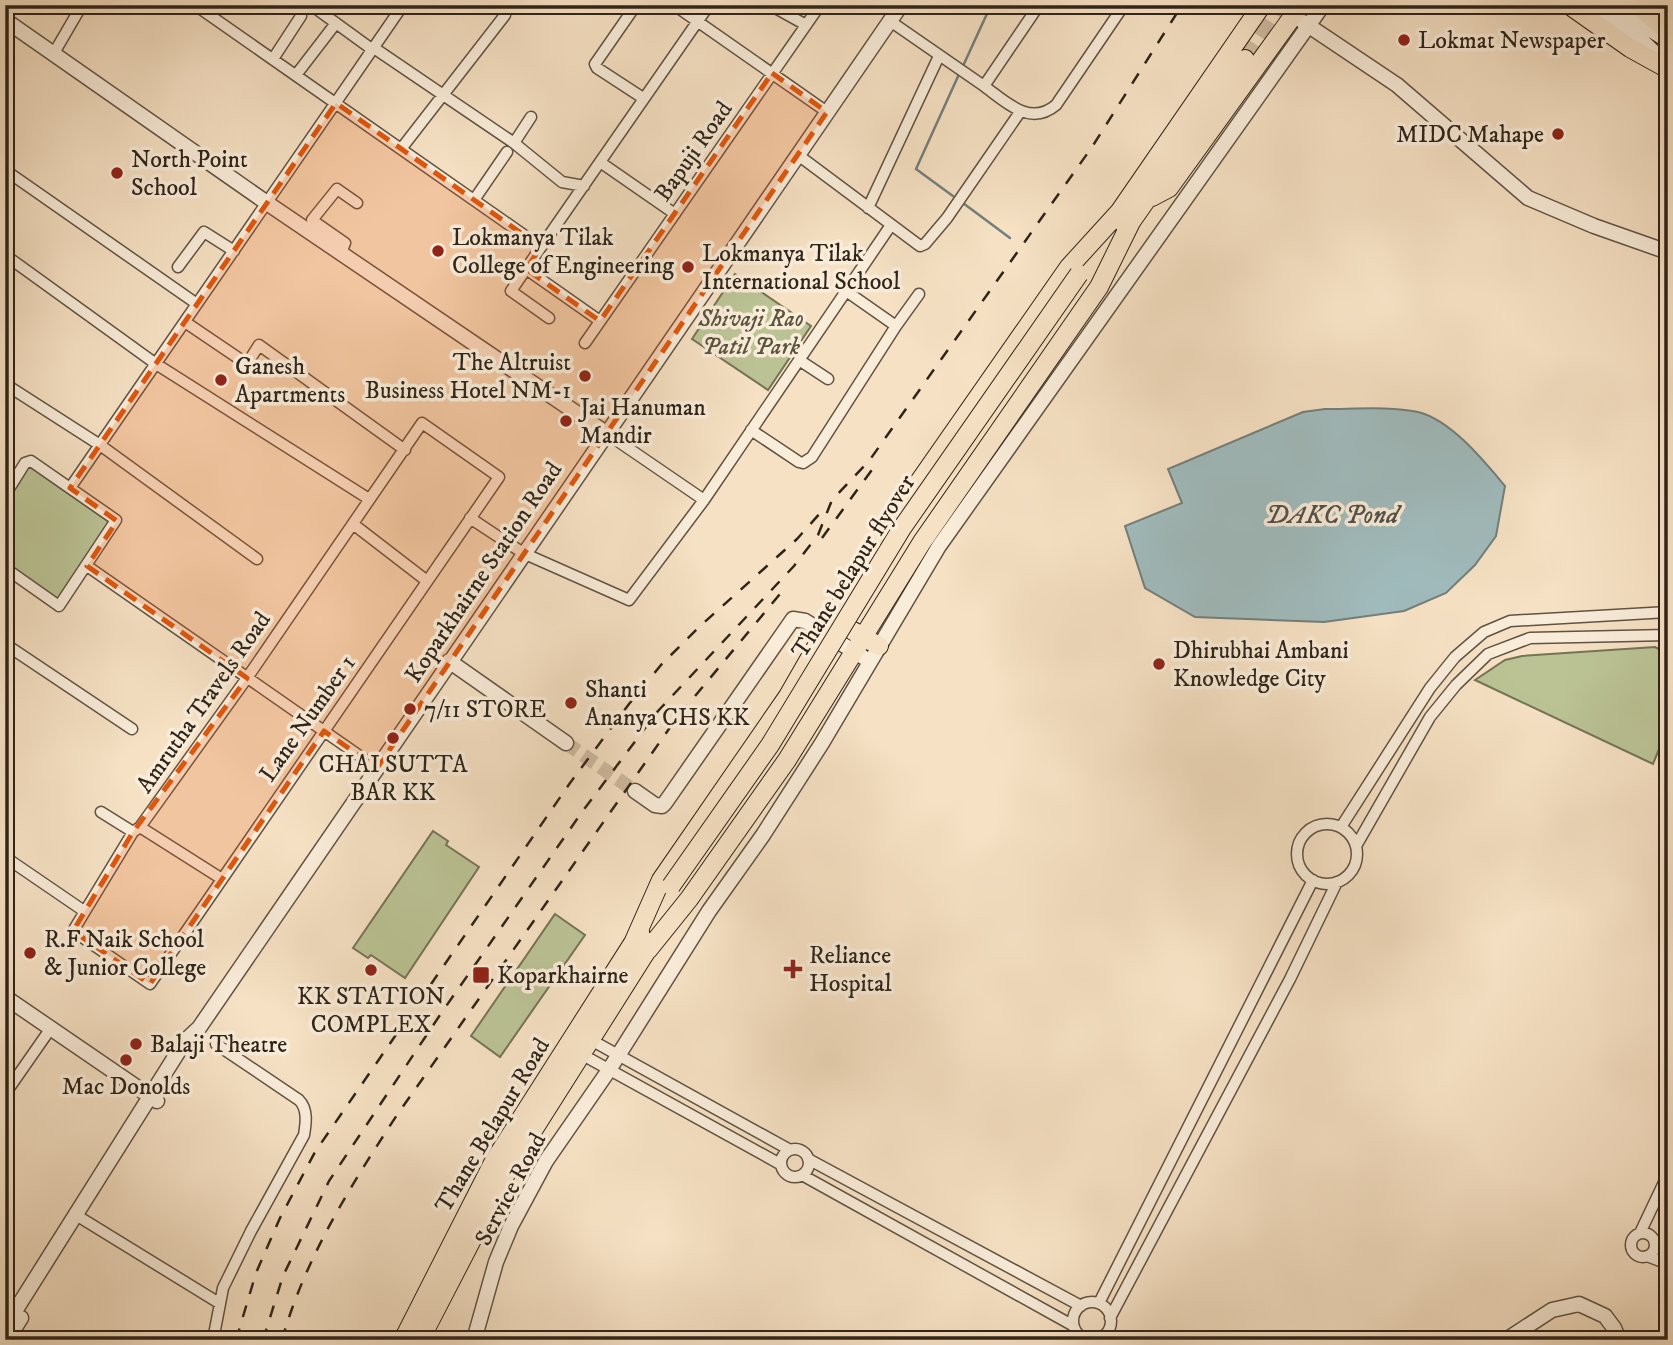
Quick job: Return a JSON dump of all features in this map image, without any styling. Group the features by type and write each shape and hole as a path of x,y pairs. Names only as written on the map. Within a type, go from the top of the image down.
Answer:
{"main road":[{"path":"641,946 690,899 867,649 922,542 1099,287 1126,215 1262,5"},
{"path":"1569,5 1630,48 1668,68"},
{"path":"1592,5 1640,32 1668,40"},
{"path":"1614,5 1640,32 1668,68"},
{"path":"1637,5 1668,31"},
{"path":"641,946 662,880 759,741 891,522 1061,278 1126,215 1170,188 1301,16"},
{"path":"1145,201 1245,59"},
{"name":"Thane belapur flyover","path":"641,946 770,745 902,528 1126,215"},
{"path":"828,626 867,649"},
{"name":"Thane Belapur Road","path":"420,1340 508,1170 586,1047 641,946"},
{"name":"Thane Belapur Road","path":"403,1340 494,1161 641,946"}],"street":[{"path":"195,5 541,247"},
{"path":"311,5 445,95 511,148 562,182 584,186"},
{"path":"70,488 403,5"},
{"path":"401,149 505,15 498,5"},
{"path":"636,5 595,64 597,68 643,98"},
{"path":"674,5 827,112"},
{"path":"549,318 511,291 709,5"},
{"path":"769,5 806,25"},
{"name":"Bapuji Road","path":"585,343 820,5"},
{"name":"Koparkhairne Station Road","path":"5,1327 154,1099 185,1041 199,1028 901,5"},
{"path":"980,83 1039,5"},
{"path":"890,22 1020,112 1036,114 1049,111 1056,105 1124,5"},
{"name":"Service Road","path":"474,1340 496,1262 511,1226 546,1161 609,1070 709,911 778,812 867,649 1301,16 1323,5"},
{"path":"54,53 80,6"},
{"path":"273,60 301,16"},
{"path":"1301,16 1396,85 1528,198 1594,226 1668,252"},
{"path":"5,20 267,203 308,226 341,253 704,500"},
{"path":"296,75 335,23"},
{"path":"868,208 939,56"},
{"path":"798,155 920,246 925,244 947,218 1020,112"},
{"path":"474,200 531,117"},
{"path":"5,138 8,139 5,143"},
{"path":"600,162 675,214"},
{"path":"5,170 197,304"},
{"path":"308,226 337,190 357,203"},
{"path":"471,518 523,553 629,600 704,500 891,225"},
{"path":"178,267 204,232 234,251"},
{"path":"5,255 156,364 369,499"},
{"path":"526,269 600,321"},
{"path":"846,291 896,326"},
{"path":"751,430 799,462 807,461 919,294"},
{"path":"185,322 247,363 259,345 405,450"},
{"path":"799,360 828,379"},
{"path":"5,384 100,445 257,559"},
{"name":"Amrutha Travels Road","path":"150,984 73,931 136,830 247,678 422,423 499,477"},
{"path":"5,495 25,463 31,461 116,520 59,606 9,571 5,585"},
{"name":"Lane Number 1","path":"150,984 499,477"},
{"path":"353,524 427,581"},
{"path":"87,566 377,768"},
{"path":"1341,828 1430,688 1455,657 1484,632 1510,621 1668,612"},
{"path":"635,791 655,805 665,803 793,619 828,626"},
{"path":"1356,846 1348,832 1323,824 1314,827 1302,838 1298,846 1298,862 1313,880 1329,884 1351,872 1355,864 1356,846 1430,717 1456,685 1488,654 1530,638 1668,635"},
{"path":"5,644 132,729"},
{"path":"449,661 566,743"},
{"path":"101,812 222,879"},
{"path":"5,858 84,911"},
{"path":"1098,1303 1313,880"},
{"path":"586,1047 609,1070 780,1164 788,1176 802,1175 1072,1325 1084,1338 1097,1339 1107,1333 1111,1318 1290,979 1337,882"},
{"path":"5,997 154,1099"},
{"path":"5,1094 51,1028"},
{"path":"213,1340 219,1303 237,1257 303,1135 306,1119 303,1104 299,1100 216,1044"},
{"path":"586,1047 618,1055 790,1150 799,1150 808,1159 1080,1306"},
{"path":"780,1164 783,1155 790,1150"},
{"path":"802,1175 808,1168 808,1159"},
{"path":"1668,1174 1640,1233 1633,1237 1631,1249 1639,1257 1647,1256 1668,1264"},
{"path":"79,1217 219,1303"},
{"name":"Koparkhairne Station Road","path":"6,1340 79,1217"},
{"path":"1640,1233 1651,1237 1655,1244 1668,1250"},
{"path":"1647,1256 1653,1251 1655,1244"},
{"path":"1072,1325 1074,1314 1086,1303 1098,1303 1107,1309 1111,1318"},
{"path":"1506,1340 1552,1310 1579,1304 1605,1316 1615,1328 1619,1340"}],"highlighted area":[{"path":"772,73 827,112 377,768 324,731 150,984 73,931 133,832 247,678 87,566 117,521 70,488 336,103 541,247 526,269 600,321"}],"green space":[{"name":"Shivaji Rao Patil Park","path":"735,274 811,326 768,390 692,339"},
{"path":"23,462 112,524 59,600 5,562 5,488"},
{"path":"1655,647 1668,654 1668,727 1653,764 1475,680 1505,660 1522,656"},
{"path":"433,831 448,841 446,845 479,867 405,978 371,955 368,958 353,948"},
{"path":"555,914 585,935 500,1057 471,1036"}],"water":[{"name":"DAKC Pond","path":"1384,408 1418,412 1443,423 1477,454 1505,486 1496,536 1475,565 1446,593 1404,611 1324,622 1195,617 1145,588 1125,526 1182,503 1168,469 1303,412"}],"waterway":[{"path":"963,66 991,5"},
{"path":"957,199 916,169 960,72"},
{"path":"963,203 1010,238"}],"tunnel":[{"path":"1245,59 1281,5"},
{"path":"566,743 635,791"}],"railway":[{"path":"263,1340 283,1276 329,1181 442,1012 582,812 658,711 794,566 818,535 832,500 869,461 1092,147 1182,5"},
{"path":"822,538 874,467"},
{"path":"236,1340 256,1273 280,1218 315,1152 570,783 661,665 797,539 822,511"},
{"path":"282,1340 316,1251 346,1195 397,1115 676,719 780,594"}],"place":[{"name":"Lokmat Newspaper","path":"1404,40"},
{"name":"MIDC Mahape","path":"1558,134"},
{"name":"North Point School","path":"117,173"},
{"name":"Lokmanya Tilak College of Engineering","path":"438,251"},
{"name":"Lokmanya Tilak International School","path":"688,267"},
{"name":"The Altruist Business Hotel NM-1","path":"585,376"},
{"name":"Ganesh Apartments","path":"221,380"},
{"name":"Jai Hanuman Mandir","path":"566,421"},
{"name":"Dhirubhai Ambani Knowledge City","path":"1159,664"},
{"name":"Shanti Ananya CHS KK","path":"571,703"},
{"name":"7/11 STORE","path":"410,709"},
{"name":"CHAI SUTTA BAR KK","path":"393,738"},
{"name":"R.F Naik School & Junior College","path":"30,953"},
{"name":"Reliance Hospital","path":"793,969"},
{"name":"KK STATION COMPLEX","path":"371,970"},
{"name":"Koparkhairne","path":"481,975"},
{"name":"Balaji Theatre","path":"136,1044"},
{"name":"Mac Donolds","path":"126,1060"}]}
